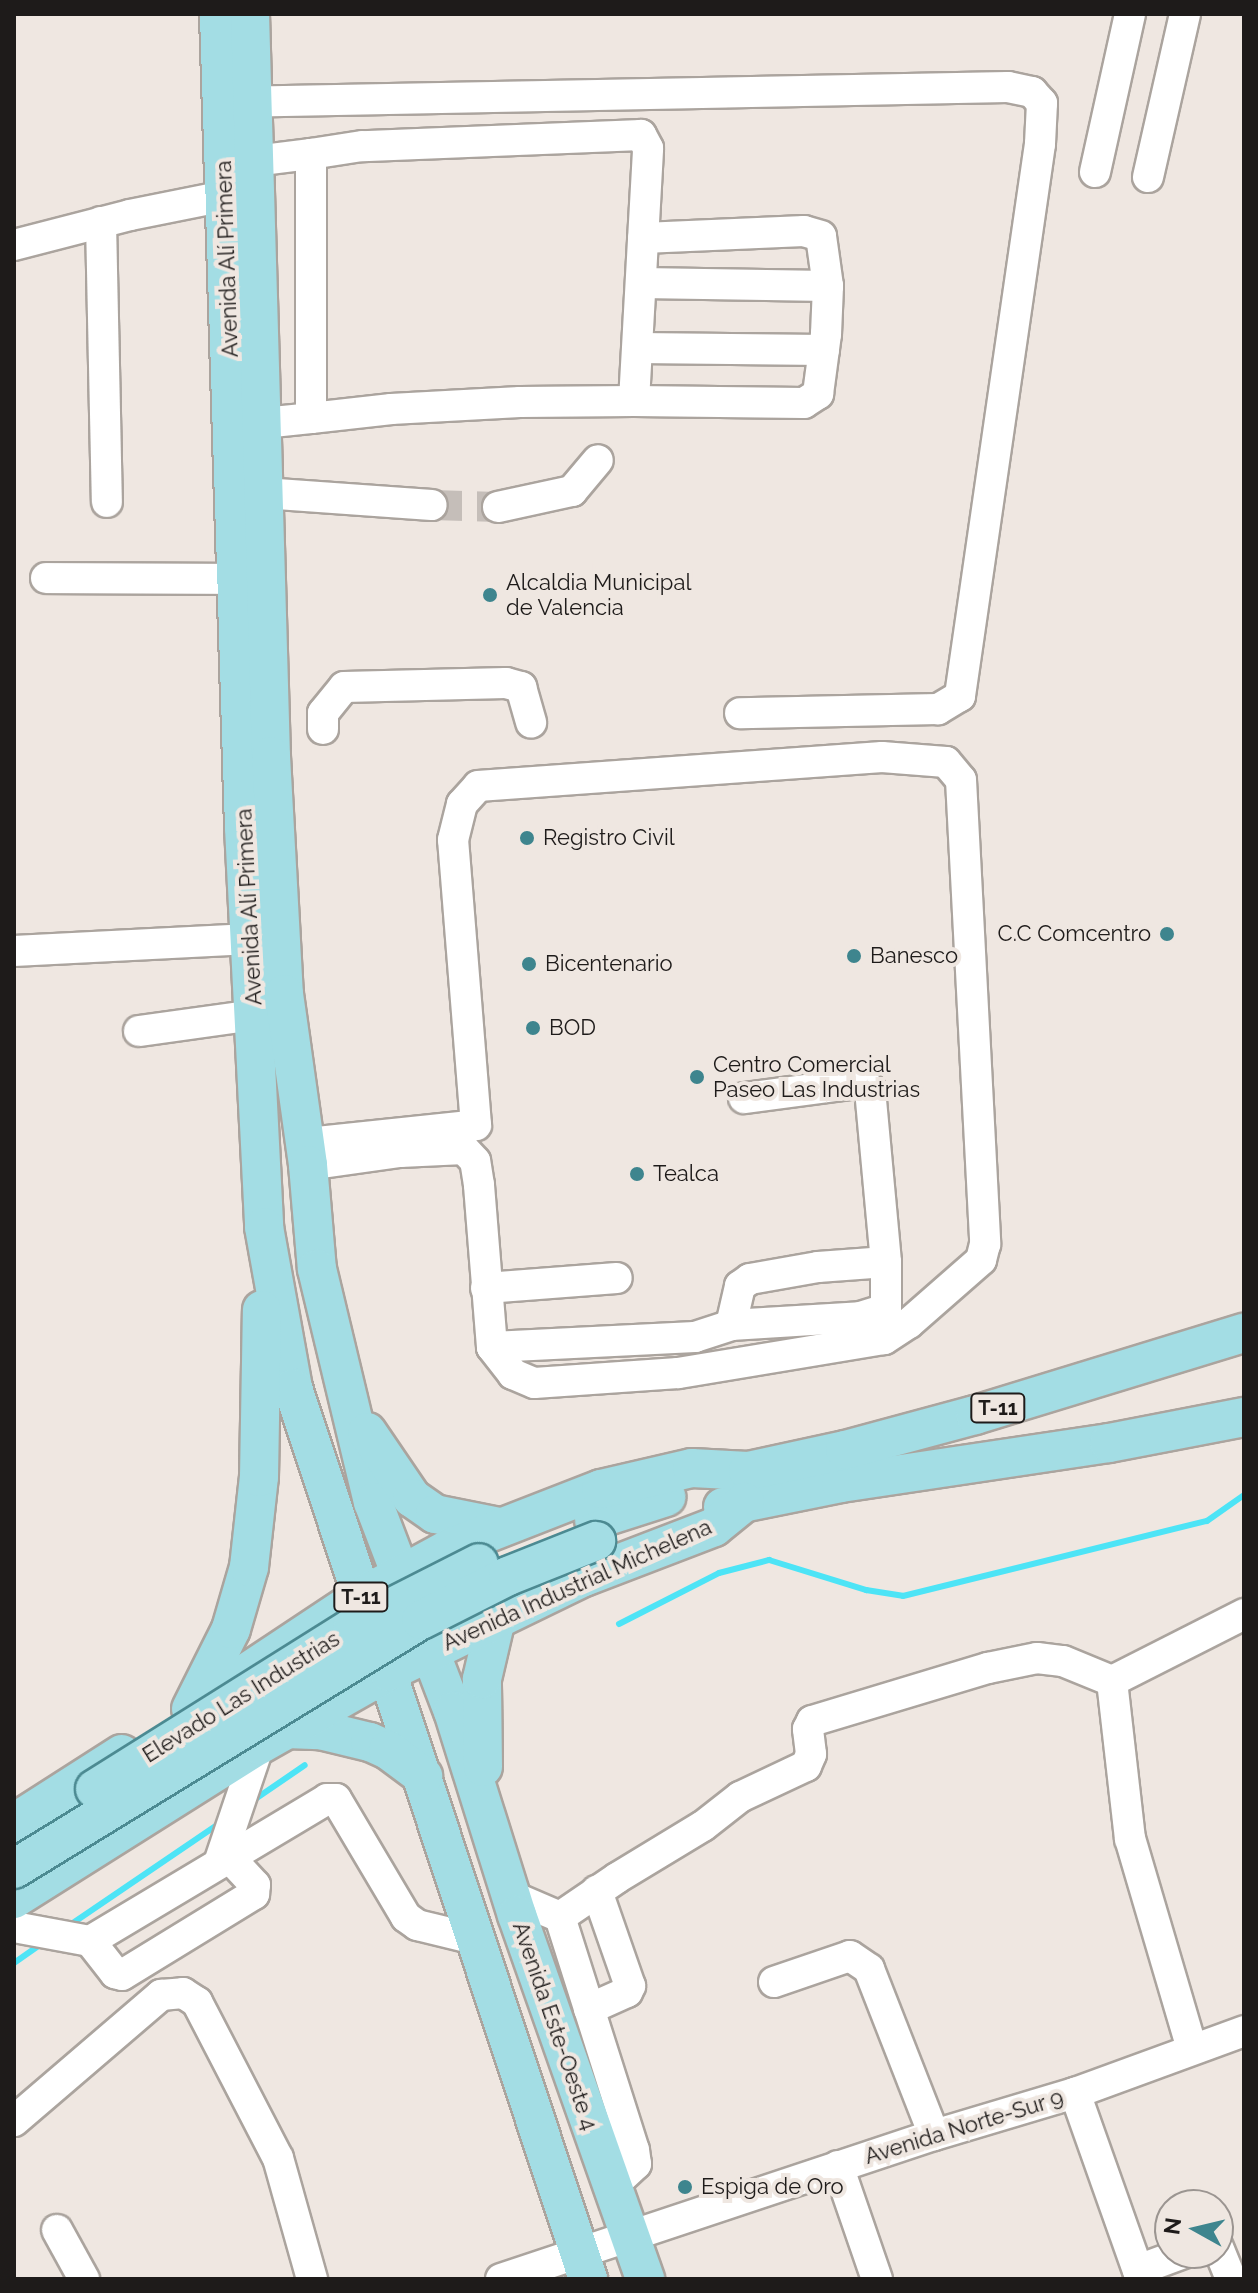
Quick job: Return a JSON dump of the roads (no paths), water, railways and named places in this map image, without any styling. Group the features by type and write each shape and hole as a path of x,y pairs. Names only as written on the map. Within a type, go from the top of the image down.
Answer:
{"main road":[{"name":"Avenida Alí Primera","path":"219,14 237,102 244,182 248,424 238,579 250,939 264,1227 293,1388 584,2267"},
{"name":"Avenida Alí Primera","path":"237,102 250,14"},
{"name":"Avenida Alí Primera","path":"248,424 263,493 284,994 307,1154 317,1269 344,1392 373,1502 430,1650 478,1788"},
{"path":"254,1026 273,1064 297,1153 307,1154"},
{"path":"191,1709 231,1629 243,1598 249,1567 259,1477 264,1227"},
{"name":"Avenida Industrial Michelena","path":"17,1918 272,1737 430,1650 584,1577 714,1527 747,1486 1244,1333"},
{"path":"344,1392 386,1465 412,1498 435,1514 499,1527"},
{"name":"Avenida Industrial Michelena","path":"14,1823 362,1596 452,1547 601,1489 692,1468 747,1486 841,1483 1139,1437 1244,1417"},
{"name":"Elevado Las Industrias","path":"14,1842 242,1694 377,1613 504,1552 595,1530 747,1486"},
{"name":"Elevado Las Industrias","path":"14,1869 421,1620 595,1530"},
{"path":"478,1788 482,1679 496,1619"},
{"path":"272,1737 320,1730 360,1739 388,1750 423,1776"},
{"name":"Avenida Este-Oeste 4","path":"478,1788 511,1896 610,2188 645,2279"}],"street":[{"path":"1095,172 1130,14"},
{"path":"1148,177 1185,14"},
{"path":"237,102 1008,87 1032,92 1042,103 1040,144 960,696 938,709 740,713"},
{"path":"14,245 244,182 311,154 362,146 641,135 648,148 634,401"},
{"path":"311,154 311,418"},
{"path":"101,222 107,502"},
{"path":"248,424 520,402 804,403 818,394 828,286 821,236 804,231 643,238"},
{"path":"642,283 828,286"},
{"path":"638,348 824,350"},
{"path":"498,507 572,491 598,460"},
{"path":"263,493 432,505"},
{"path":"46,578 238,579"},
{"path":"323,729 323,713 344,687 506,683 521,687 531,723"},
{"path":"307,1154 464,1149 475,1161 492,1347 513,1374 534,1383 678,1373 860,1346 884,1339 909,1323 981,1260 985,1244 961,780 946,762 882,757 478,786 462,804 453,840 476,1125 490,1137 495,1161 493,1184 481,1207"},
{"path":"14,951 250,939"},
{"path":"139,1031 254,1026"},
{"path":"492,1347 695,1337 731,1325 860,1317 886,1309 886,1262 870,1089 857,1083 744,1098"},
{"path":"307,1154 476,1125"},
{"path":"731,1325 740,1286 750,1279 818,1267 886,1262"},
{"path":"486,1288 617,1278"},
{"path":"560,1917 703,1826 740,1797 806,1766 811,1754 808,1729 812,1721 988,1668 1037,1658 1063,1661 1112,1681 1244,1614"},
{"path":"1112,1681 1130,1839 1192,2049"},
{"path":"224,1858 272,1737"},
{"name":"Avenida Industrial Michelena","path":"14,1801 65,1772 125,1752"},
{"path":"80,1939 327,1799 336,1799 406,1917 417,1925 475,1939"},
{"path":"17,1918 80,1939 115,1973 122,1975 254,1894 255,1885 224,1858"},
{"path":"589,2009 627,1992 630,1986 597,1891"},
{"path":"511,1896 560,1917 634,2150 636,2164 610,2188"},
{"path":"774,1982 850,1956 869,1969 934,2135"},
{"path":"14,2121 161,1995 183,1993 197,2002 278,2158 312,2279"},
{"name":"Avenida Norte-Sur 9","path":"501,2279 584,2267 628,2237 934,2135 1075,2093 1244,2031"},
{"path":"1075,2093 1139,2274"},
{"path":"838,2166 877,2279"},
{"path":"57,2230 84,2279"}],"waterway":[{"path":"619,1624 719,1573 769,1560 866,1590 903,1596 1207,1521 1244,1495"},
{"path":"251,1802 305,1765"},
{"path":"67,1927 220,1823"},
{"path":"14,1963 44,1942"}],"tunnel":[{"path":"432,505 498,507"}],"place":[{"name":"Alcaldia Municipal de Valencia","path":"490,595"},
{"name":"Registro Civil","path":"527,838"},
{"name":"C.C Comcentro","path":"1167,934"},
{"name":"Banesco","path":"854,956"},
{"name":"Bicentenario","path":"529,964"},
{"name":"BOD","path":"533,1028"},
{"name":"Centro Comercial Paseo Las Industrias","path":"697,1077"},
{"name":"Tealca","path":"637,1174"},
{"name":"Espiga de Oro","path":"685,2187"}]}
